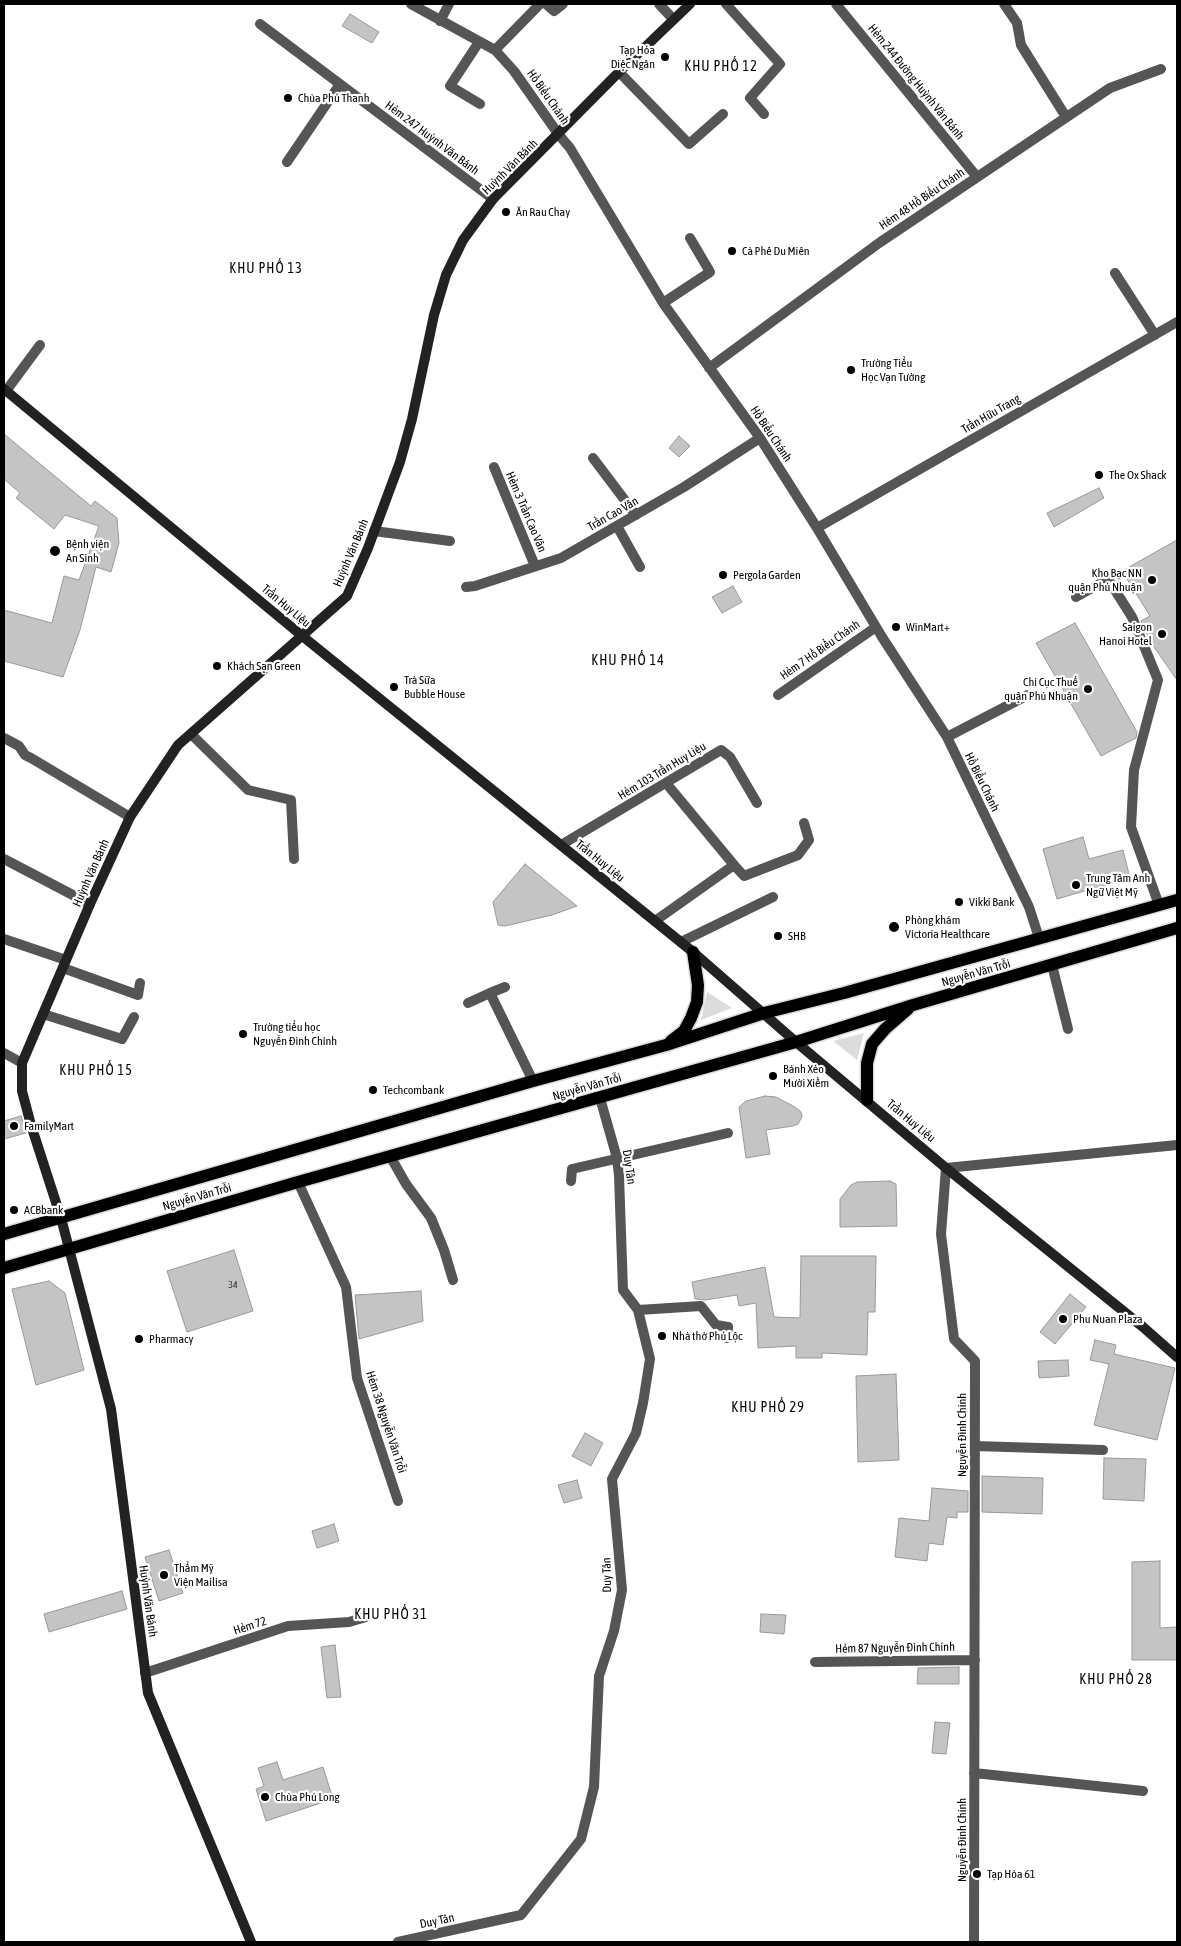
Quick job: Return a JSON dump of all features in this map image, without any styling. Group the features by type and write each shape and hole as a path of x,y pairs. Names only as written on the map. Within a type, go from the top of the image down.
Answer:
{"main road":[{"name":"Nguyễn Văn Trỗi","path":"4,1234 666,1045 764,1013 844,993 1177,900"},
{"name":"Nguyễn Văn Trỗi","path":"4,1268 298,1182 796,1042 913,1005 1177,928"},
{"path":"666,1045 684,1030 697,1002 698,985 694,952"},
{"path":"867,1100 866,1063 872,1044 885,1029 913,1005"}],"street":[{"name":"Hồ Biểu Chánh","path":"411,4 495,50 514,70 570,148 663,303 760,438 817,528 876,627 947,738 1029,907 1039,938"},
{"path":"440,21 450,4"},
{"path":"495,50 540,4"},
{"path":"546,4 554,11 563,4"},
{"path":"659,4 673,19"},
{"name":"Huỳnh Văn Bánh","path":"251,1942 148,1692 111,1410 61,1218 30,1125 22,1091 22,1063 130,816 178,745 300,635 347,596 400,462 434,315 446,275 463,240 493,199 559,135 619,72 690,4"},
{"path":"726,4 780,64 750,98 764,114"},
{"name":"Hẻm 244 Đường Huỳnh Văn Bánh","path":"836,4 977,177"},
{"path":"1004,4 1017,23 1021,45 1066,117"},
{"name":"Hẻm 247 Huỳnh Văn Bánh","path":"260,24 493,199"},
{"path":"479,42 450,86 480,104"},
{"name":"Hẻm 48 Hồ Biểu Chánh","path":"709,368 879,243 1066,117 1110,88 1161,69"},
{"path":"619,72 689,144 723,114"},
{"path":"287,162 340,84"},
{"path":"663,303 710,272 690,238"},
{"path":"1115,273 1155,335"},
{"name":"Trần Hữu Trang","path":"817,528 1177,322"},
{"path":"5,390 40,345"},
{"name":"Trần Huy Liệu","path":"5,390 300,635 694,952 796,1042 946,1168 1143,1327 1177,1357"},
{"name":"Trần Cao Vân","path":"466,587 475,586 561,558 684,487 760,438"},
{"path":"592,458 636,515"},
{"name":"Hẻm 3 Trần Cao Vân","path":"494,467 535,566"},
{"path":"617,526 640,567"},
{"path":"374,531 450,540"},
{"path":"1076,597 1108,580 1132,617 1158,680 1134,770 1131,827 1159,905"},
{"name":"Hẻm 7 Hồ Biểu Chánh","path":"778,695 876,627"},
{"path":"947,738 1028,695"},
{"path":"191,734 248,790 291,800 294,859"},
{"path":"4,738 19,746 25,755 130,816"},
{"name":"Hẻm 103 Trần Huy Liệu","path":"561,845 721,750 730,757 756,803"},
{"path":"666,782 744,876 798,855 809,840 804,823"},
{"path":"4,859 90,904"},
{"path":"654,921 734,865"},
{"path":"681,942 773,897"},
{"path":"4,939 138,995 140,983"},
{"path":"1052,965 1068,1029"},
{"path":"468,1003 505,987"},
{"path":"490,993 533,1082"},
{"path":"43,1014 122,1039 134,1017"},
{"path":"4,1053 22,1063"},
{"name":"Duy Tân","path":"398,1942 522,1915 581,1839 594,1787 599,1676 614,1631 622,1590 612,1479 636,1433 650,1359 638,1310 623,1290 617,1158 600,1098"},
{"path":"571,1181 572,1169 728,1133"},
{"path":"946,1168 1177,1145"},
{"path":"390,1156 406,1184 431,1218 444,1250 452,1280"},
{"name":"Nguyễn Đình Chính","path":"946,1168 941,1234 954,1339 975,1361 974,1942"},
{"name":"Hẻm 38 Nguyễn Văn Trỗi","path":"298,1182 346,1287 357,1378 398,1501"},
{"path":"638,1310 701,1306 716,1326 728,1327 728,1338"},
{"path":"975,1446 1103,1450"},
{"name":"Hẻm 72","path":"145,1673 288,1626 350,1622 366,1617"},
{"name":"Hẻm 87 Nguyễn Đình Chính","path":"815,1662 975,1660"},
{"path":"974,1773 1143,1791"}],"shaded area":[{"path":"707,992 732,1008 701,1020"},
{"path":"864,1033 857,1060 833,1041"}],"building":[{"path":"350,14 379,32 372,43 342,26"},
{"path":"4,434 91,506 95,501 117,518 119,543 111,572 96,567 80,630 63,677 4,661 4,610 52,623 64,576 79,580 99,526 65,515 54,529 16,498 20,493 4,479"},
{"path":"679,436 690,446 679,457 669,448"},
{"path":"1099,488 1104,498 1054,527 1047,513"},
{"path":"1177,540 1177,680 1146,632 1141,621 1150,616 1122,571"},
{"path":"733,586 742,602 722,613 712,597"},
{"name":"Chi Cục Thuế quận Phú Nhuận","path":"1075,623 1137,732 1136,738 1101,756 1036,643"},
{"path":"1083,837 1089,859 1123,850 1130,878 1057,899 1043,849"},
{"path":"525,864 577,906 552,915 505,926 498,925 493,902"},
{"path":"765,1096 776,1097 795,1107 801,1112 802,1117 798,1124 793,1126 766,1130 770,1154 746,1158 739,1107 746,1101"},
{"name":"FamilyMart","path":"21,1116 26,1133 4,1139 4,1121"},
{"path":"890,1181 896,1184 897,1226 840,1227 840,1199 851,1185 857,1182"},
{"path":"234,1250 253,1311 187,1332 167,1271"},
{"path":"801,1256 876,1256 875,1312 868,1312 867,1355 822,1353 822,1358 796,1358 796,1346 758,1348 756,1303 739,1306 737,1295 705,1300 695,1299 692,1282 765,1267 774,1317 800,1318"},
{"path":"49,1281 65,1293 84,1370 36,1385 12,1289"},
{"path":"421,1291 423,1321 359,1339 355,1295"},
{"name":"Phu Nuan Plaza","path":"1070,1294 1086,1307 1055,1344 1040,1332"},
{"path":"1095,1340 1116,1345 1114,1354 1175,1368 1157,1440 1094,1425 1109,1364 1090,1360"},
{"path":"1068,1360 1069,1376 1039,1378 1038,1361"},
{"path":"896,1374 899,1460 858,1462 856,1376"},
{"path":"585,1433 603,1443 591,1466 572,1456"},
{"path":"1104,1458 1146,1459 1144,1501 1103,1499"},
{"path":"982,1476 1043,1478 1042,1514 982,1512"},
{"path":"577,1480 582,1498 564,1503 558,1485"},
{"path":"932,1488 968,1491 968,1512 957,1512 957,1518 947,1517 943,1545 929,1543 927,1561 895,1557 899,1518 929,1521"},
{"path":"334,1524 339,1541 317,1548 312,1531"},
{"name":"Thẩm Mỹ Viện Mailisa","path":"169,1550 183,1593 159,1601 145,1557"},
{"path":"1160,1561 1160,1628 1177,1627 1177,1660 1132,1660 1132,1562"},
{"path":"122,1591 127,1609 49,1632 44,1614"},
{"path":"761,1614 786,1615 784,1634 760,1632"},
{"path":"335,1645 341,1697 327,1698 321,1647"},
{"path":"959,1667 959,1684 917,1684 918,1668"},
{"path":"935,1722 950,1723 946,1754 932,1753"},
{"path":"277,1762 283,1780 323,1767 333,1799 266,1821 256,1789 264,1786 258,1768"}],"place":[{"name":"Tạp Hóa Diệc Ngân","path":"665,57"},
{"name":"Chùa Phú Thanh","path":"288,98"},
{"name":"Ăn Rau Chay","path":"506,212"},
{"name":"Cà Phê Du Miên","path":"732,251"},
{"name":"Trường Tiểu Học Vạn Tường","path":"851,370"},
{"name":"The Ox Shack","path":"1099,475"},
{"name":"Bệnh viện An Sinh","path":"55,551"},
{"name":"Pergola Garden","path":"723,575"},
{"name":"Kho Bạc NN quận Phú Nhuận","path":"1152,580"},
{"name":"WinMart+","path":"896,627"},
{"name":"Saigon Hanoi Hotel","path":"1162,634"},
{"name":"Khách Sạn Green","path":"217,666"},
{"name":"Trà Sữa Bubble House","path":"394,687"},
{"name":"Chi Cục Thuế quận Phú Nhuận","path":"1088,689"},
{"name":"Trung Tâm Anh Ngữ Việt Mỹ","path":"1076,885"},
{"name":"Vikki Bank","path":"959,902"},
{"name":"Phòng khám Victoria Healthcare","path":"894,927"},
{"name":"SHB","path":"778,936"},
{"name":"Trường tiểu học Nguyễn Đình Chính","path":"243,1034"},
{"name":"Bánh Xèo Mười Xiềm","path":"773,1076"},
{"name":"Techcombank","path":"373,1090"},
{"name":"FamilyMart","path":"14,1126"},
{"name":"ACBbank","path":"14,1210"},
{"name":"Phu Nuan Plaza","path":"1063,1319"},
{"name":"Nhà thờ Phú Lộc","path":"662,1336"},
{"name":"Pharmacy","path":"139,1339"},
{"name":"Thẩm Mỹ Viện Mailisa","path":"164,1575"},
{"name":"Chùa Phú Long","path":"265,1797"},
{"name":"Tạp Hóa 61","path":"977,1874"}],"district":[{"name":"KHU PHỐ 12","path":"721,67"},
{"name":"KHU PHỐ 13","path":"266,269"},
{"name":"KHU PHỐ 14","path":"628,661"},
{"name":"KHU PHỐ 15","path":"96,1071"},
{"name":"KHU PHỐ 29","path":"768,1408"},
{"name":"KHU PHỐ 31","path":"391,1615"},
{"name":"KHU PHỐ 28","path":"1116,1680"}]}
